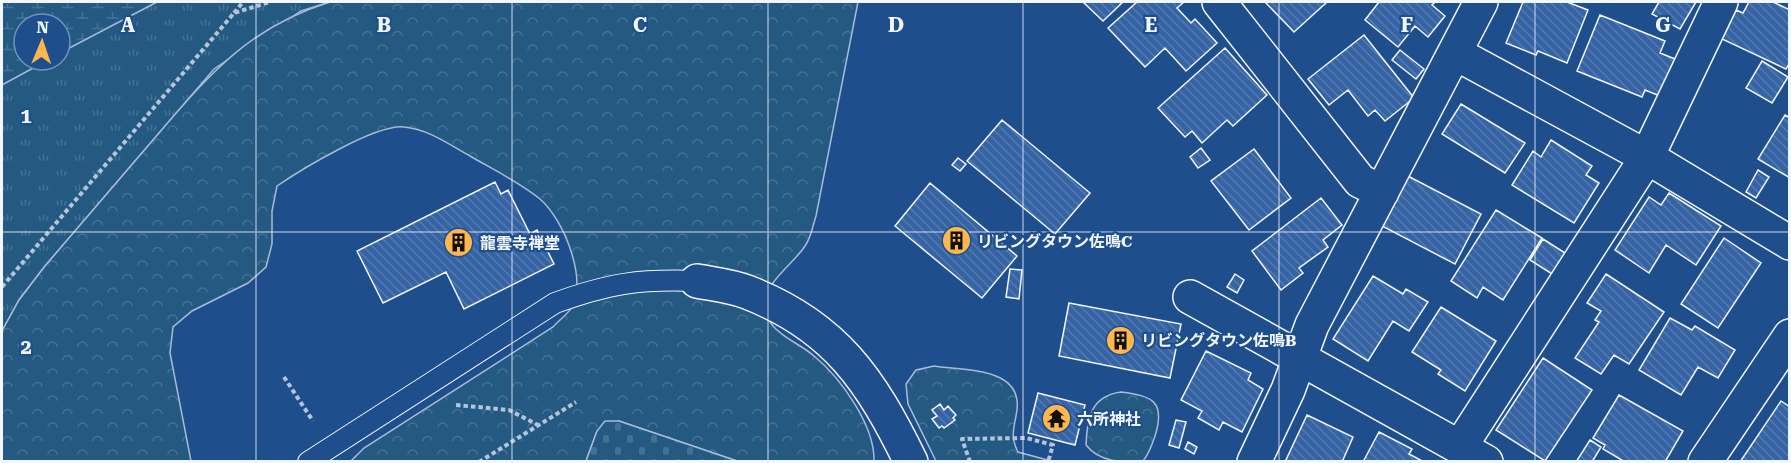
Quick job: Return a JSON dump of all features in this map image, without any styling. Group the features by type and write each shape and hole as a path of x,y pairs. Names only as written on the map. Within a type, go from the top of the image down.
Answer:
{"street":[{"path":"1219,2 1359,181 1382,192"},
{"path":"1254,462 1300,358 1312,325 1481,2"},
{"path":"1190,297 1473,454 1647,158 1721,2"},
{"path":"1455,53 1647,158 1790,243"},
{"path":"697,281 745,291 780,307 829,339 862,375 889,415 911,462"},
{"path":"1705,462 1790,336"}],"lane":[{"path":"308,462 555,303 610,285 649,279 697,281"}],"path":[{"path":"2,287 243,2"},
{"path":"234,13 270,2"},
{"path":"284,377 330,447"},
{"path":"402,400 509,410 538,425"},
{"path":"479,462 576,402"},
{"path":"970,462 962,440 1026,438 1053,445 1048,462"}],"green space":[{"path":"2,2 330,2 301,11 214,69 45,266 19,300 2,331"},
{"path":"2,2 157,2 72,47 72,12 12,12 12,72 26,72 2,85"},
{"path":"330,2 858,2 812,231 807,243 771,286 767,293 765,308 767,317 777,331 814,356 845,390 863,418 873,447 874,461 737,461 619,421 597,431 586,461 351,461 364,448 553,327 570,310 576,295 577,281 571,250 557,221 540,199 438,138 413,128 404,127 392,128 358,140 303,169 277,186 272,211 272,244 266,267 248,283 192,311 173,327 170,353 191,461 2,462 2,331 19,300 45,266 207,79 249,42 299,13"},
{"path":"934,366 978,371 1004,380 1013,388 1017,400 1013,434 1018,452 1051,461 936,461 908,404 906,384 916,370"},
{"path":"1121,392 1148,398 1157,408 1159,415 1155,436 1143,461 1112,460 1098,455 1086,445 1090,417 1097,403 1111,394"},
{"path":"605,421 619,421 737,461 586,461 597,431"}],"building":[{"path":"1083,2 1123,2 1103,21"},
{"path":"1137,2 1184,2 1177,8 1191,23 1195,19 1217,43 1186,71 1165,48 1145,67 1108,28"},
{"path":"1265,2 1327,2 1294,32"},
{"path":"1379,2 1435,2 1432,5 1445,16 1428,37 1415,26 1398,47 1365,20"},
{"path":"1523,2 1567,2 1588,10 1567,63 1538,51 1536,55 1506,43"},
{"path":"1659,2 1696,2 1680,29 1652,14"},
{"path":"1749,2 1773,2 1790,10 1790,62 1786,69 1722,39 1736,10 1743,13"},
{"path":"1600,15 1665,41 1660,53 1675,59 1660,96 1645,90 1642,97 1577,71"},
{"path":"1364,35 1414,98 1385,121 1375,110 1368,116 1348,90 1329,105 1308,79"},
{"path":"1225,48 1267,95 1233,126 1227,120 1202,143 1192,131 1185,137 1158,108"},
{"path":"1400,50 1424,69 1416,79 1392,60"},
{"path":"1762,61 1788,77 1772,103 1746,88"},
{"path":"1461,104 1525,143 1505,173 1442,134"},
{"path":"1785,115 1790,118 1790,178 1758,159"},
{"path":"1002,120 1090,193 1055,234 967,161"},
{"path":"1551,140 1592,166 1586,175 1599,183 1574,223 1512,185 1533,151 1541,157"},
{"path":"1201,148 1210,160 1198,168 1190,157"},
{"path":"1254,149 1291,198 1249,230 1211,181"},
{"path":"958,158 966,164 960,171 952,165"},
{"path":"1758,170 1769,177 1756,198 1746,192"},
{"path":"1404,174 1481,214 1455,264 1382,226"},
{"name":"龍雲寺禅堂","path":"495,182 501,194 508,190 530,234 537,230 554,264 464,309 446,272 383,303 357,251"},
{"name":"リビングタウン佐鳴C","path":"930,183 1017,256 982,298 895,226"},
{"path":"1669,193 1721,226 1696,265 1666,245 1649,273 1615,250 1649,197 1661,205"},
{"path":"1321,198 1342,225 1323,240 1328,247 1299,268 1303,273 1281,290 1252,251"},
{"path":"1496,210 1542,238 1503,300 1483,287 1477,298 1451,281"},
{"path":"1724,238 1761,263 1718,328 1681,304"},
{"path":"1543,239 1565,253 1552,274 1530,260"},
{"path":"1010,269 1022,270 1019,299 1006,297"},
{"path":"1235,274 1244,280 1237,293 1227,287"},
{"path":"1606,274 1664,312 1629,364 1614,355 1601,374 1575,358 1599,322 1595,320 1601,311 1587,303"},
{"path":"1373,276 1403,294 1406,289 1428,302 1409,331 1393,321 1368,361 1333,339"},
{"name":"リビングタウン佐鳴B","path":"1069,303 1181,324 1170,378 1059,356"},
{"path":"1441,307 1496,341 1465,391 1438,374 1441,370 1412,352"},
{"path":"1670,318 1692,330 1695,326 1735,350 1718,378 1698,367 1681,395 1639,370"},
{"path":"1206,351 1251,373 1248,380 1263,389 1242,432 1223,422 1219,430 1198,418 1202,411 1181,400"},
{"path":"1543,358 1592,390 1545,461 1496,430"},
{"name":"六所神社","path":"1038,393 1085,405 1075,445 1028,433"},
{"path":"1619,395 1683,431 1665,462 1625,462 1603,449 1605,445 1593,438"},
{"path":"1781,401 1790,407 1790,462 1740,462"},
{"path":"940,404 944,410 948,406 956,415 953,418 955,420 944,428 942,426 939,428 932,419 937,416 932,410"},
{"path":"1307,415 1353,437 1342,462 1285,462"},
{"path":"1176,420 1186,422 1179,448 1169,445"},
{"path":"1379,432 1412,449 1409,454 1424,462 1363,462"},
{"path":"1590,440 1601,447 1592,462 1576,462"},
{"path":"1188,442 1197,447 1194,454 1185,449"}],"place":[{"name":"リビングタウン佐鳴C","path":"956,241"},
{"name":"龍雲寺禅堂","path":"459,243"},
{"name":"リビングタウン佐鳴B","path":"1120,340"},
{"name":"六所神社","path":"1056,419"}]}
